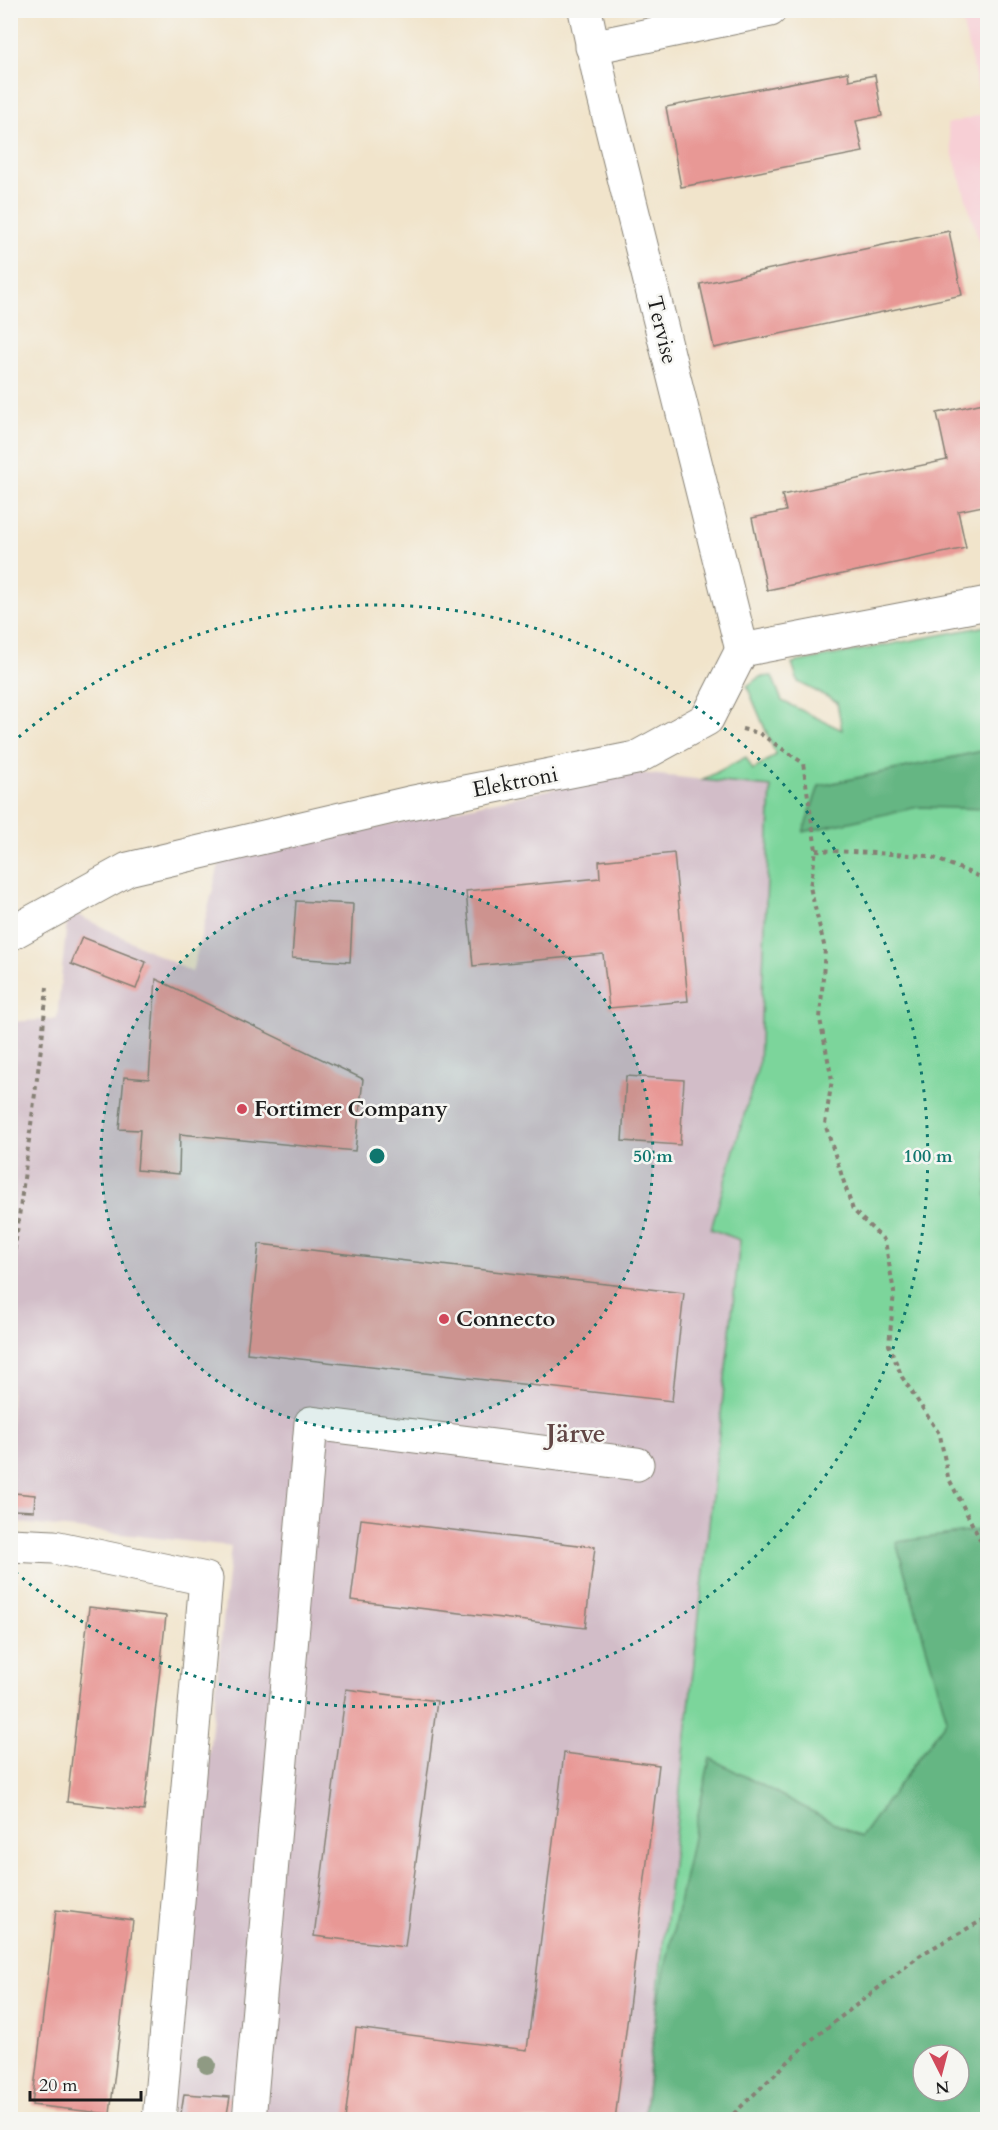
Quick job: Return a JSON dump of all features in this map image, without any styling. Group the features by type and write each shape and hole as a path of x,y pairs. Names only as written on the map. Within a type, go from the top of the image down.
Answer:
{"street":[{"name":"Tervise","path":"585,10 742,650"},
{"path":"592,46 765,11"},
{"path":"707,719 742,650 987,603"},
{"name":"Elektroni","path":"10,933 128,869 409,803 636,758 707,719"},
{"path":"249,2120 311,1423 637,1464"},
{"path":"10,1545 54,1547 206,1579 159,2120"}],"path":[{"path":"707,719 759,733 803,763 816,849 810,887 825,949 820,1019 832,1080 825,1124 854,1210 885,1241 894,1292 889,1345 902,1377 940,1435 948,1478 987,1555"},
{"path":"816,849 929,856 987,880"},
{"path":"10,1286 42,1040 46,987"},
{"path":"727,2120 810,2041 922,1954 981,1921 987,1920"}],"shaded area":[{"path":"987,16 986,266 953,155 947,124 984,114 962,21"},
{"path":"630,772 771,787 759,1064 712,1228 740,1239 644,2119 170,2119 231,1546 11,1522 11,1022 57,1019 68,910 192,972 220,861"}],"green space":[{"path":"987,626 987,2119 644,2120 740,1240 711,1229 759,1064 771,787 702,780 746,757 753,770 776,755 747,686 760,677 772,676 782,701 842,730 837,702 798,682 792,663"},
{"path":"987,750 987,809 918,807 803,832 819,786"},
{"path":"987,1529 987,2119 644,2119 657,2007 710,1758 861,1837 947,1719 896,1542"}],"building":[{"path":"848,72 849,80 875,75 882,116 856,121 863,152 681,187 666,107"},
{"path":"988,226 988,258 986,258 981,227"},
{"path":"949,231 962,295 714,348 700,284"},
{"path":"988,402 988,505 958,511 966,548 767,590 752,518 786,511 782,495 947,460 937,413"},
{"path":"674,853 688,1001 609,1008 603,954 473,966 466,891 600,878 599,861"},
{"path":"296,901 353,904 350,962 292,958"},
{"path":"82,937 146,962 136,989 71,964"},
{"path":"156,979 363,1079 355,1151 180,1134 179,1174 137,1170 140,1130 119,1129 124,1077 149,1079"},
{"path":"626,1076 684,1080 680,1145 622,1141"},
{"path":"259,1244 684,1293 672,1401 247,1353"},
{"path":"14,1493 35,1495 34,1511 13,1510"},
{"path":"361,1519 595,1547 585,1628 351,1600"},
{"path":"89,1607 166,1616 144,1811 67,1802"},
{"path":"346,1689 437,1701 405,1947 314,1936"},
{"path":"564,1753 659,1765 615,2120 345,2120 356,2028 527,2050"},
{"path":"56,1910 133,1920 110,2114 32,2105"},
{"path":"184,2094 230,2097 226,2120 180,2120"}],"place":[{"name":"Fortimer Company","path":"242,1109"},
{"name":"Connecto","path":"444,1319"}],"district":[{"name":"Järve","path":"576,1433"}]}
